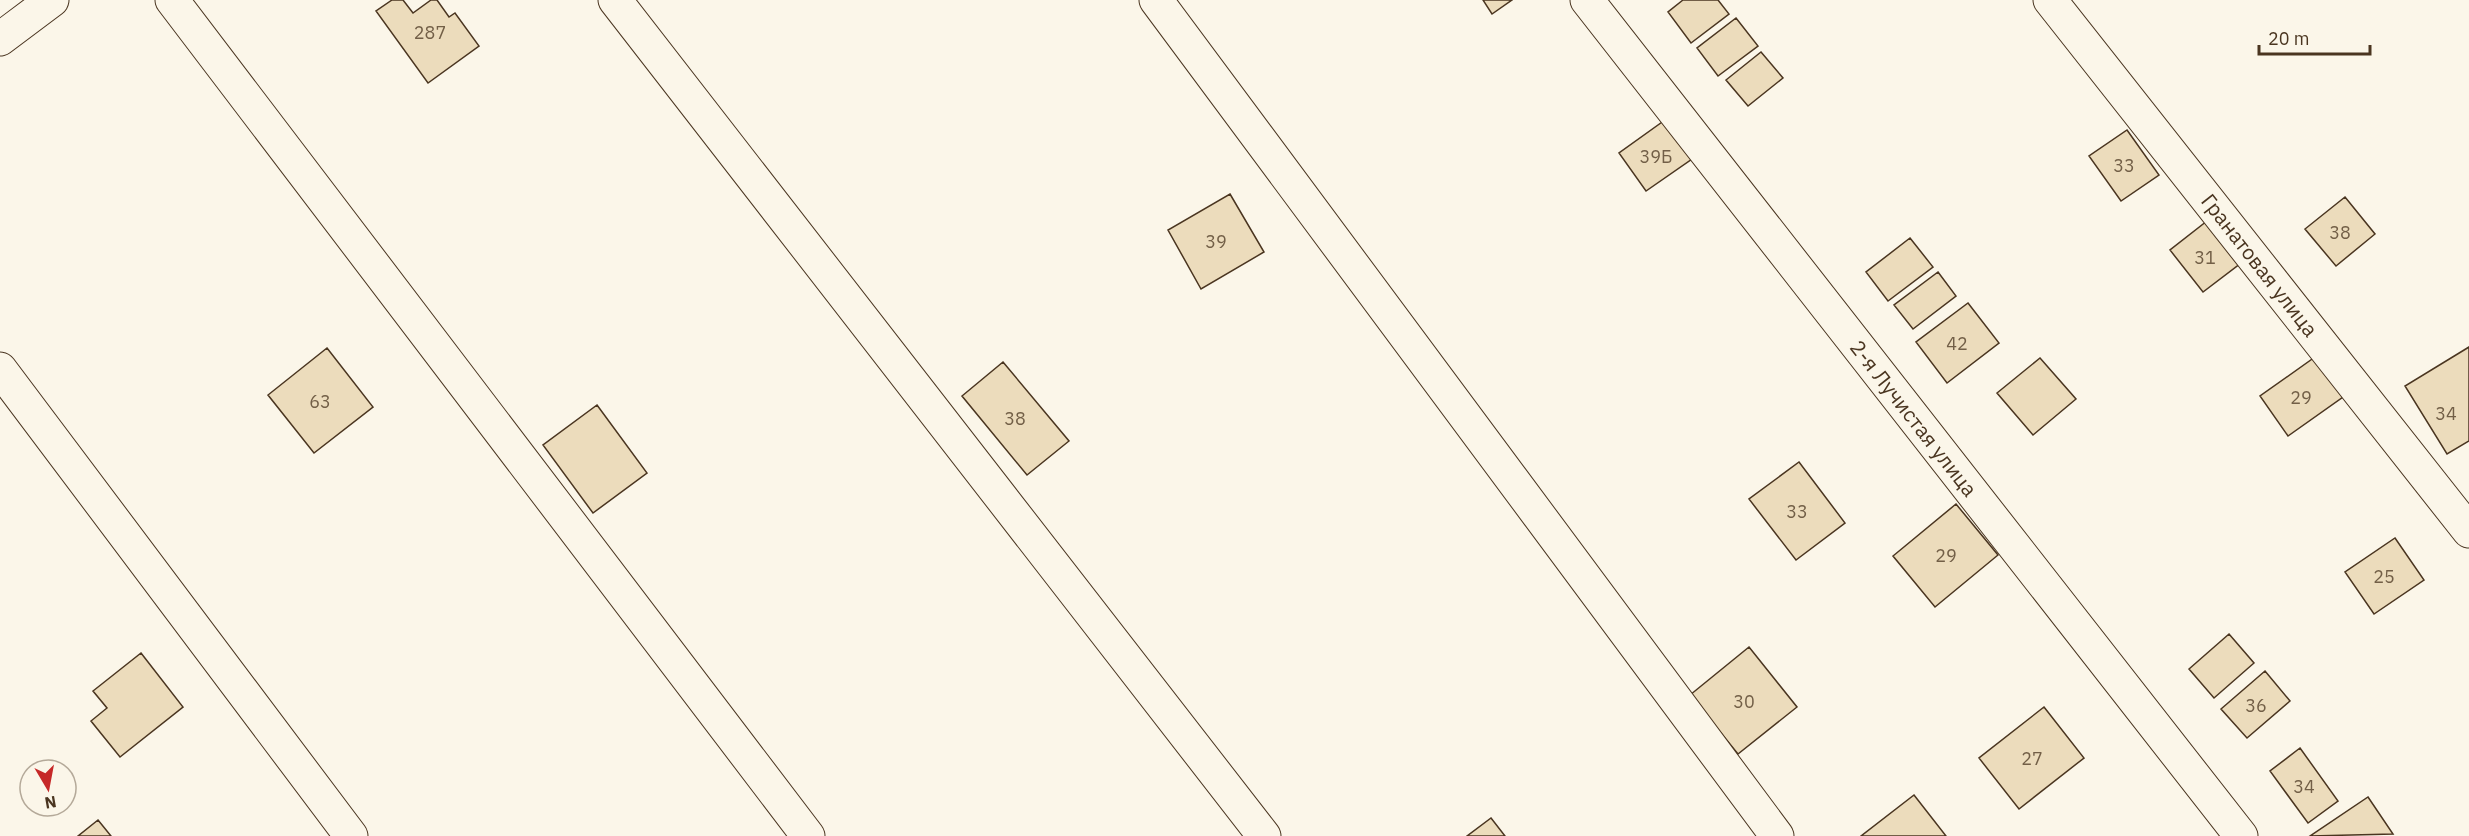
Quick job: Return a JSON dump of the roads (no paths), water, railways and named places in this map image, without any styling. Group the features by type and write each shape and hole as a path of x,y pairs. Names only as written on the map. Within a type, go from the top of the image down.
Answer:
{"street":[{"path":"0,39 52,0"},
{"path":"172,0 808,836"},
{"path":"615,0 1264,836"},
{"path":"1156,0 1777,836"},
{"name":"2-я Лучистая улица","path":"1587,0 2241,836"},
{"name":"Гранатовая улица","path":"2050,0 2469,531"},
{"path":"0,369 351,836"}]}
